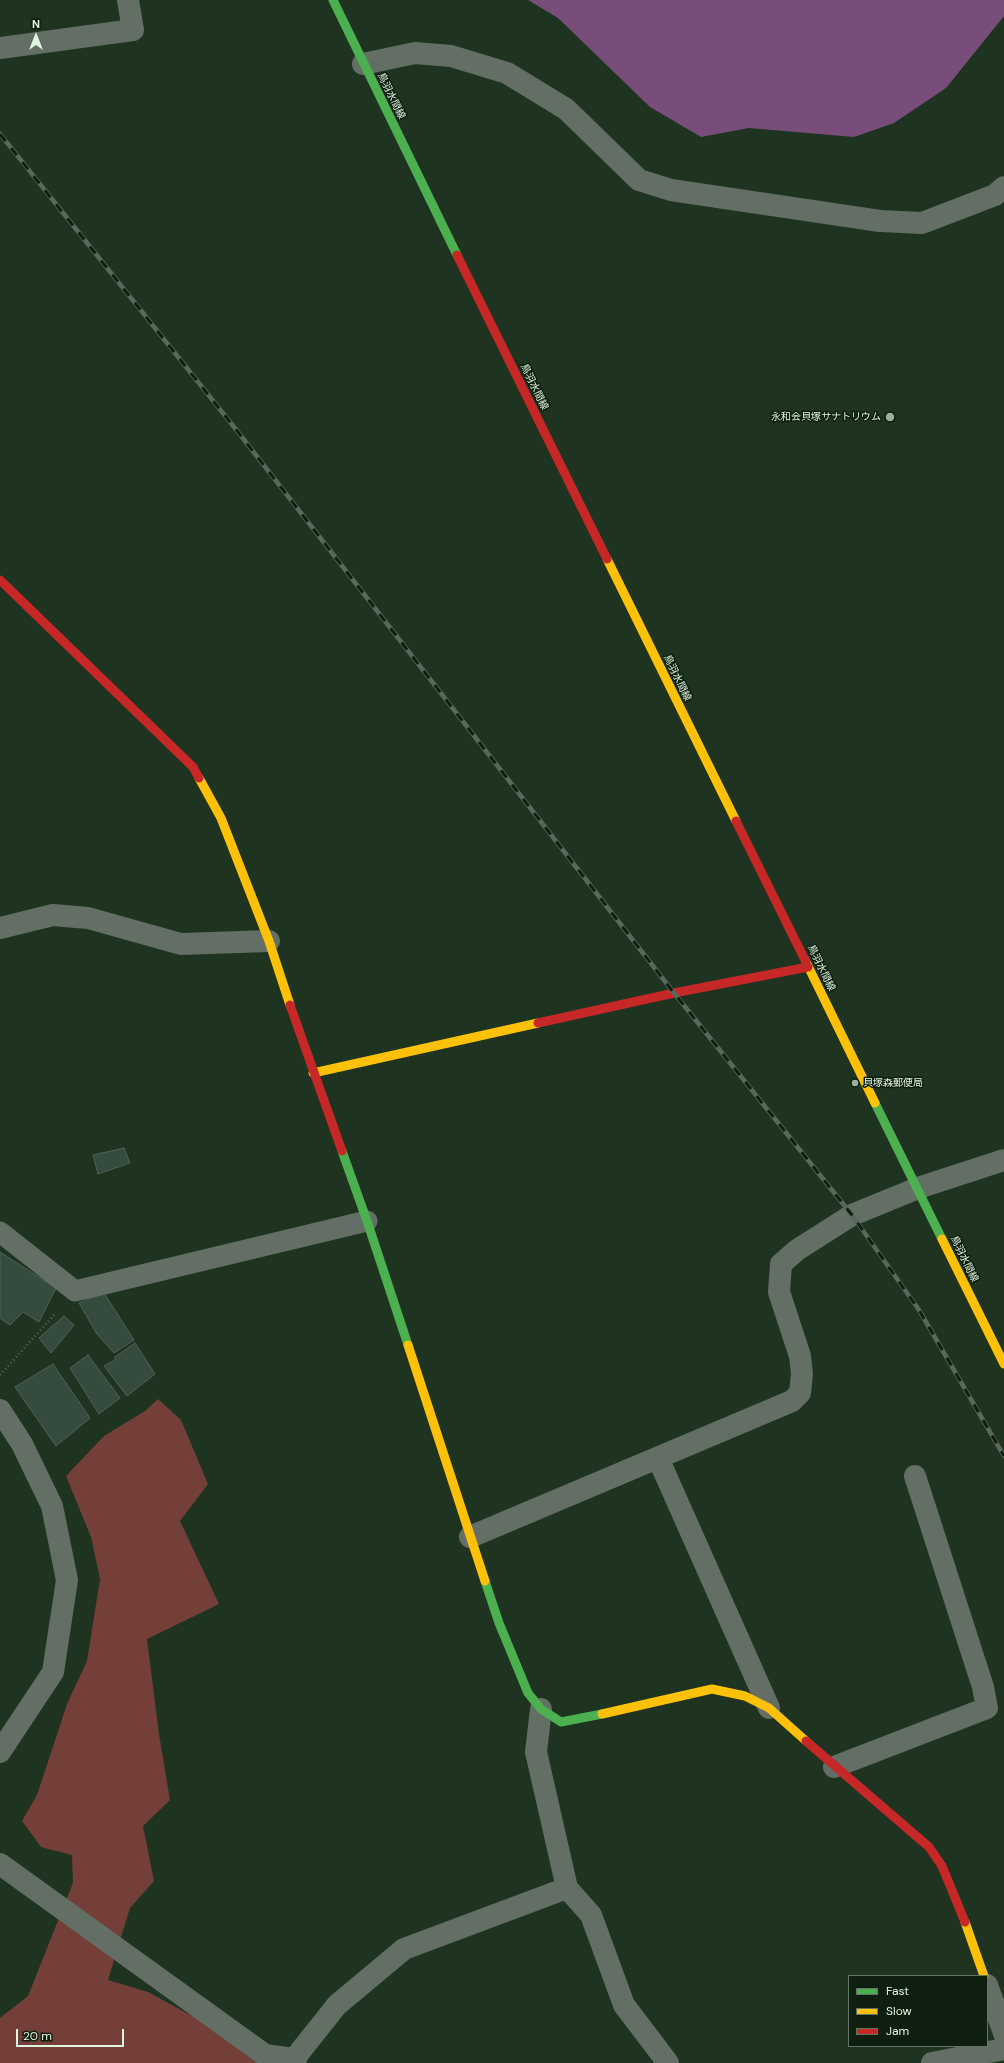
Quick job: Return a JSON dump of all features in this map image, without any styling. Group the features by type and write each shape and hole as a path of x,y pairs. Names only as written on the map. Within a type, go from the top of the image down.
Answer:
{"street":[{"path":"0,48 133,30 128,0"},
{"name":"鳥羽水間線","path":"333,0 363,64 1004,1364"},
{"path":"363,64 415,53 451,56 507,73 566,109 639,180 671,190 880,221 922,223 995,195 1004,187"},
{"path":"0,580 193,767 221,818 269,941 313,1073 367,1221 499,1623 528,1693 541,1709 561,1722 582,1720 712,1689 745,1696 769,1708 834,1767 928,1847 942,1866 960,1908 984,1975"},
{"path":"0,928 53,916 88,918 181,944 269,941"},
{"path":"313,1073 674,993 808,967"},
{"path":"470,1537 792,1401 800,1393 802,1374 800,1356 780,1292 782,1264 797,1250 852,1215 918,1188 1004,1160"},
{"path":"0,1410 22,1444 52,1506 67,1580 53,1672 0,1752"},
{"path":"658,1458 769,1708"},
{"path":"834,1767 987,1708 984,1687 915,1476"},
{"path":"541,1709 536,1752 567,1888 591,1915 624,2005 668,2063"},
{"path":"0,1864 265,2055 295,2061 337,2005 404,1950 567,1888"},
{"path":"988,1988 1004,2033"},
{"path":"932,2063 1004,2049"}],"lane":[{"path":"0,1232 75,1291 367,1221"}],"path":[{"path":"0,1375 75,1291"}],"shaded area":[{"path":"528,0 1004,0 1004,16 946,88 894,123 854,137 749,128 701,137 650,107 558,18"},
{"path":"158,1399 181,1420 208,1484 180,1521 219,1604 147,1639 159,1734 170,1800 143,1826 154,1881 130,1908 108,1980 148,1992 229,2036 272,2063 0,2063 0,2018 28,1996 73,1883 72,1855 41,1847 22,1821 37,1795 67,1704 87,1661 100,1579 91,1537 66,1476 104,1436 145,1411"}],"building":[{"path":"124,1148 130,1163 98,1174 93,1155"},
{"path":"0,1252 56,1288 39,1322 23,1312 10,1325 0,1318"},
{"path":"104,1293 134,1340 114,1353 97,1334 79,1303"},
{"path":"64,1316 74,1325 51,1353 39,1338"},
{"path":"135,1343 155,1374 127,1396 104,1366 115,1360 115,1357"},
{"path":"88,1355 120,1398 99,1414 70,1368"},
{"path":"53,1364 90,1418 56,1446 15,1387"}],"railway":[{"path":"0,134 238,432 674,993 852,1215 919,1310 1004,1456"}],"traffic: fast":[{"path":"333,0 457,255"},
{"path":"875,1103 942,1239"},
{"path":"342,1151 408,1345"},
{"path":"485,1581 499,1623 528,1693 541,1709 561,1722 602,1714"}],"traffic: slow":[{"path":"607,559 736,821"},
{"path":"199,778 221,818 269,941 290,1005"},
{"path":"806,962 875,1103"},
{"path":"313,1073 538,1023"},
{"path":"942,1239 1004,1364"},
{"path":"408,1345 485,1581"},
{"path":"602,1714 712,1689 745,1696 769,1708 806,1741"},
{"path":"965,1922 984,1975"}],"traffic: jam":[{"path":"457,255 607,559"},
{"path":"0,580 193,767 199,778"},
{"path":"736,821 806,962"},
{"path":"538,1023 674,993 808,967"},
{"path":"290,1005 342,1151"},
{"path":"806,1741 929,1847 942,1866 965,1922"}],"place":[{"name":"永和会貝塚サナトリウム","path":"890,417"},
{"name":"貝塚森郵便局","path":"855,1083"}]}
